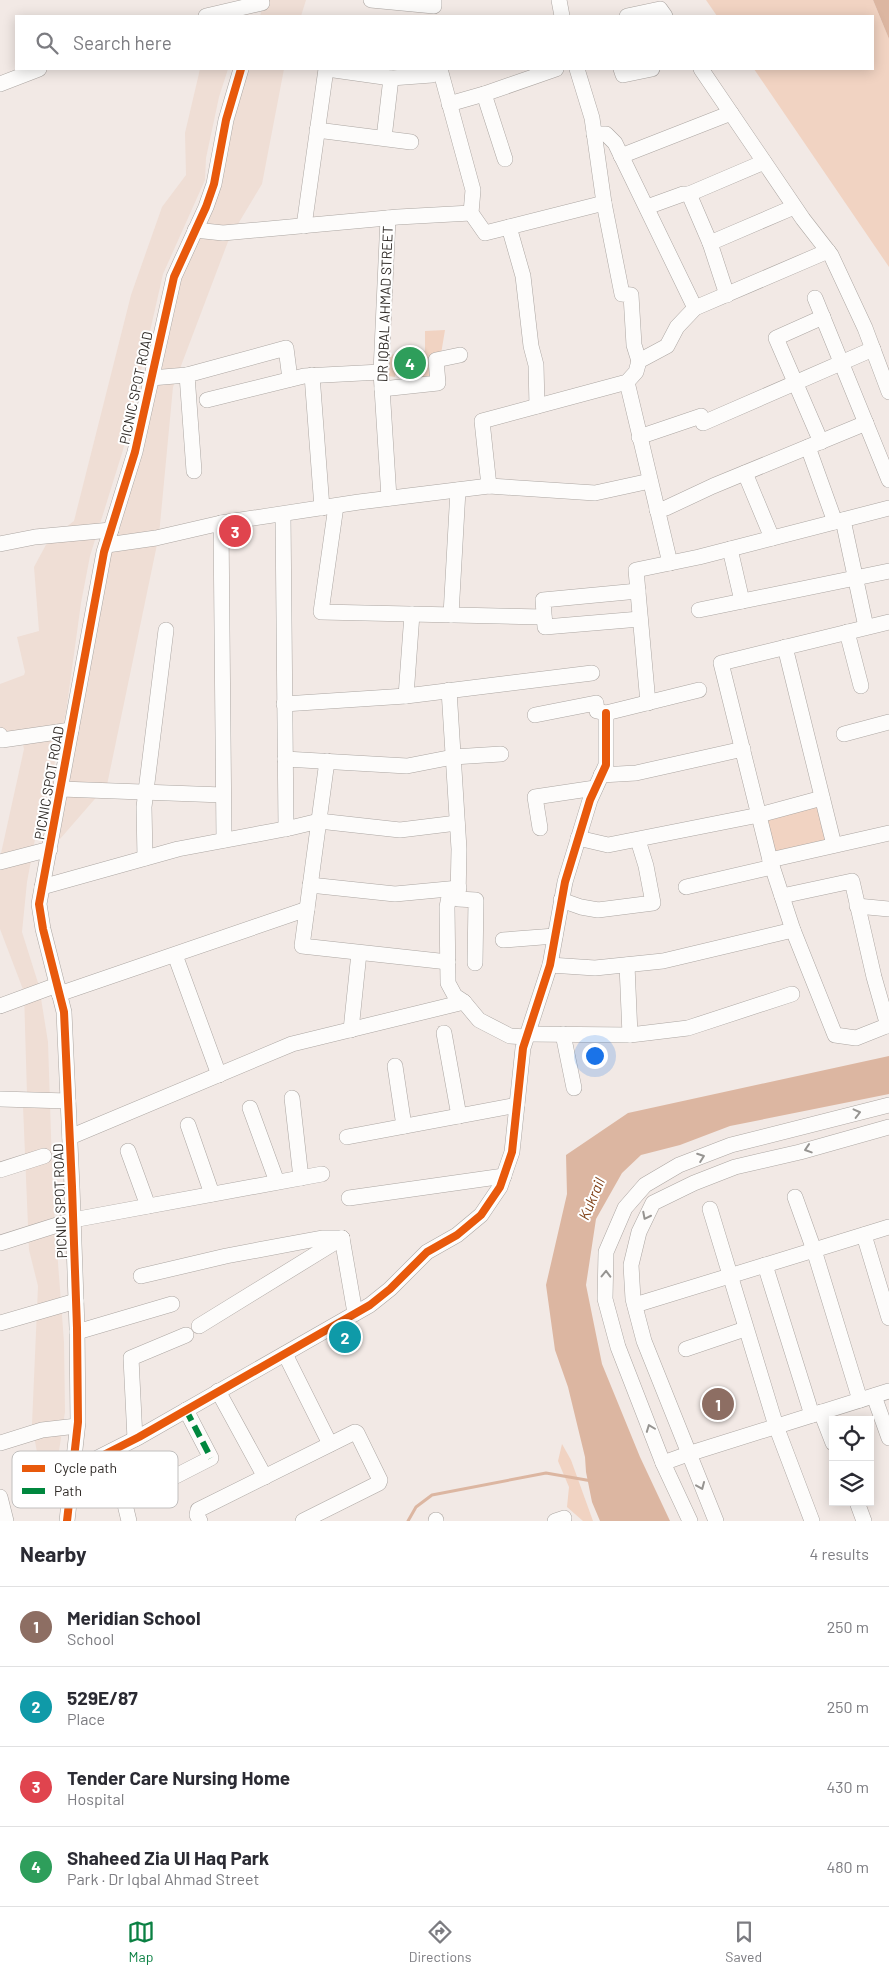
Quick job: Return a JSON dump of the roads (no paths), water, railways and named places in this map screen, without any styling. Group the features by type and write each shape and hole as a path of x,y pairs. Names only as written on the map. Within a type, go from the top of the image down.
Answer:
{"street":[{"path":"371,0 434,6 434,0"},
{"path":"559,0 562,15"},
{"path":"212,15 261,7"},
{"path":"632,15 660,9 664,15"},
{"path":"0,84 36,70"},
{"name":"PICNIC SPOT ROAD","path":"74,1451 77,1426 77,1332 64,1012 43,929 39,904 94,599 107,545 135,452 174,277 214,184 226,120 241,70"},
{"path":"304,226 326,70"},
{"path":"333,70 391,78 432,74 438,70"},
{"path":"439,70 473,190 471,213 485,233 604,203"},
{"path":"450,104 553,70"},
{"path":"488,486 482,421 626,382 636,372 639,361 634,345 631,295 622,294 604,203 592,118 577,70"},
{"path":"621,70 623,75 647,70"},
{"path":"701,70 794,206 828,251 858,312 889,392"},
{"path":"384,138 391,78"},
{"path":"484,94 505,159"},
{"path":"621,156 731,113"},
{"path":"317,130 411,142"},
{"path":"594,134 606,134 615,143 695,308"},
{"path":"647,207 683,194 688,194 764,162"},
{"path":"688,194 710,243 727,295"},
{"path":"710,243 794,206"},
{"path":"195,230 223,233 388,218 471,213"},
{"name":"DR IQBAL AHMAD STREET","path":"388,218 381,372 389,498"},
{"path":"510,227 523,276 531,346 536,365 537,406"},
{"path":"639,361 667,346 677,327 695,308 828,251"},
{"path":"815,298 889,480"},
{"path":"823,317 776,338 795,383 839,521 855,578 866,628"},
{"path":"151,378 187,375 286,348 290,379"},
{"path":"639,437 701,416 704,423 873,349"},
{"name":"DR IQBAL AHMAD STREET","path":"382,389 438,383 436,360 460,355"},
{"path":"207,400 312,375 381,372"},
{"path":"187,375 194,471"},
{"path":"312,375 329,507 321,612 544,617"},
{"path":"626,382 670,563"},
{"path":"657,510 666,508 866,423"},
{"path":"745,473 772,538"},
{"path":"107,545 156,538 221,523 389,498 488,486 595,493 650,481"},
{"path":"451,615 458,490"},
{"path":"648,702 636,570 730,549 889,508"},
{"path":"283,515 286,829"},
{"path":"221,523 224,840"},
{"path":"0,544 35,537 111,530"},
{"path":"730,549 742,601"},
{"path":"699,610 889,571"},
{"path":"638,591 544,600 544,617 545,627 640,619"},
{"path":"406,696 412,614"},
{"path":"782,896 852,881 874,977 889,1026 856,1038 835,1035 793,930 771,864 721,663 889,622"},
{"path":"145,858 144,807 166,630"},
{"path":"847,632 861,686"},
{"path":"785,647 834,845"},
{"path":"284,704 406,696 592,674"},
{"path":"449,690 457,824 458,899 476,900 475,963"},
{"path":"535,715 596,703 597,711 606,713 699,690"},
{"path":"112,1451 370,1306 427,1252 456,1235 481,1215 500,1188 512,1152 522,1048 550,965 561,900 578,838 598,781 606,765 606,713"},
{"path":"844,734 889,722"},
{"path":"1,739 71,730"},
{"path":"540,828 535,797 742,749"},
{"path":"285,759 407,766 453,757 501,754"},
{"path":"327,761 302,946 448,962"},
{"path":"61,788 223,795"},
{"path":"578,838 608,845 759,815 822,798"},
{"path":"42,887 178,849 286,829 319,820 400,830 457,824"},
{"path":"686,887 834,845 889,833"},
{"path":"561,900 581,907 598,910 653,903 646,866 638,840"},
{"path":"0,862 50,849"},
{"path":"310,885 395,894 458,892"},
{"path":"458,892 449,897 447,907 448,983 455,996 464,1002 479,1020 510,1036 562,1034 630,1035 688,1028 792,994"},
{"path":"858,906 889,909"},
{"path":"0,1006 175,955 307,909"},
{"path":"550,965 595,968 663,961 793,930"},
{"path":"503,940 555,936"},
{"path":"351,1030 359,953"},
{"path":"175,955 219,1075"},
{"path":"627,965 630,1035"},
{"path":"70,1137 292,1044 464,1002"},
{"path":"444,1033 459,1116"},
{"path":"562,1034 574,1088"},
{"path":"396,1066 404,1126"},
{"path":"292,1098 301,1178"},
{"path":"0,1099 68,1101"},
{"path":"347,1137 517,1105"},
{"path":"690,1521 663,1463 618,1347 605,1299 606,1252 625,1208 645,1185 679,1164 732,1145 889,1105"},
{"path":"250,1108 277,1182"},
{"path":"188,1125 212,1194"},
{"path":"716,1521 644,1341 635,1305 631,1265 638,1232 653,1203 694,1183 735,1167 800,1152 889,1127"},
{"path":"128,1151 148,1206"},
{"path":"0,1170 44,1156"},
{"path":"0,1243 73,1220 322,1174"},
{"path":"349,1198 504,1176"},
{"path":"796,1198 867,1398 889,1438"},
{"path":"710,1210 776,1426 812,1521"},
{"path":"635,1305 889,1227"},
{"path":"864,1235 889,1318"},
{"path":"342,1238 355,1313"},
{"path":"141,1276 226,1256 312,1240 342,1238"},
{"path":"199,1326 342,1238"},
{"path":"765,1265 816,1414 829,1436"},
{"path":"0,1324 76,1301"},
{"path":"77,1332 172,1304"},
{"path":"686,1349 746,1329"},
{"path":"135,1439 131,1358 186,1334"},
{"path":"284,1354 330,1444"},
{"path":"218,1391 265,1477"},
{"path":"663,1463 889,1391"},
{"path":"178,1475 211,1458 186,1410"},
{"path":"0,1443 42,1430 77,1426"},
{"path":"200,1521 196,1515 198,1510 330,1444 355,1432 357,1433 380,1480 379,1483 303,1521"},
{"path":"0,1497 6,1521"},
{"path":"858,1506 864,1521"},
{"name":"PICNIC SPOT ROAD","path":"67,1521 68,1508"},
{"path":"126,1508 129,1521"}],"water":[{"path":"873,0 889,0 889,39"},
{"name":"Kukrail","path":"889,1056 889,1094 730,1126 680,1145 641,1155 622,1173 596,1219 586,1285 602,1364 640,1457 670,1521 600,1521 592,1502 585,1457 568,1387 555,1350 546,1285 567,1194 566,1155 628,1113"}],"waterway":[{"path":"408,1521 416,1507 432,1495 546,1473 592,1481"}],"place":[{"name":"Shaheed Zia Ul Haq Park","path":"410,363"},
{"name":"Tender Care Nursing Home","path":"235,531"},
{"name":"529E/87","path":"345,1337"},
{"name":"Meridian School","path":"718,1404"}]}
